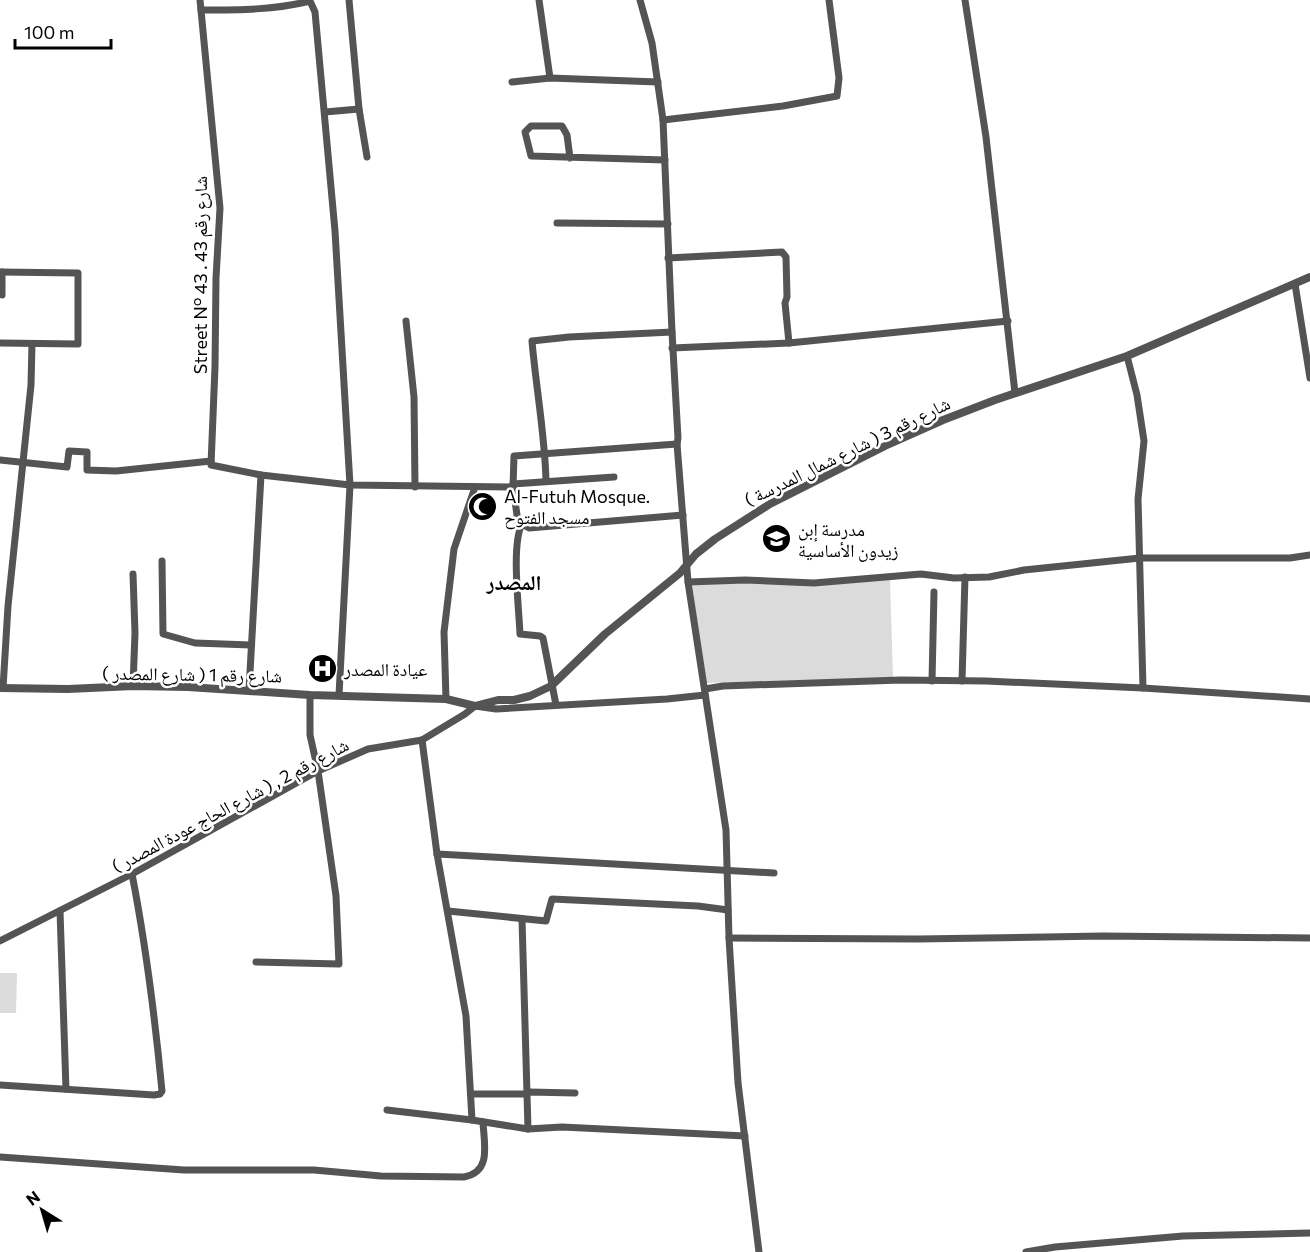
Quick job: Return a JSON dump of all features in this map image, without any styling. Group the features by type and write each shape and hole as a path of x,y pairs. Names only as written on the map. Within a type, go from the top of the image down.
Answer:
{"street":[{"name":"Street N° 43 . شارع رقم 43","path":"200,0 219,208 211,461"},
{"path":"254,0 255,10"},
{"path":"349,0 359,109 367,157"},
{"path":"539,0 550,78"},
{"path":"640,0 652,43 663,120 677,444 688,582 726,830 729,938 738,1083 759,1252"},
{"path":"663,120 772,107 837,96 839,78 829,0"},
{"path":"965,0 985,134 1015,393"},
{"path":"201,10 255,10 287,7 310,1 315,12 335,231 350,485 339,695"},
{"path":"512,82 550,78 658,82"},
{"path":"325,112 359,109"},
{"path":"570,158 567,135 562,126 531,126 525,132 531,156 570,158 665,160"},
{"path":"557,223 668,224"},
{"path":"668,258 782,252 786,256 787,297 785,303 789,343"},
{"path":"0,343 78,344 78,273 1,272 2,295"},
{"name":"شارع رقم 3 ( شارع شمال المدرسة )","path":"475,706 498,700 522,698 551,686 605,634 688,565 696,554 770,504 932,424 1015,393 1127,356 1310,277"},
{"path":"1295,284 1310,378"},
{"path":"406,321 414,397 415,487"},
{"path":"672,348 789,343 1008,321"},
{"path":"546,481 532,341 672,332"},
{"path":"2,688 8,606 31,385 32,344"},
{"path":"1127,356 1137,395 1144,441 1138,499 1143,688"},
{"path":"677,444 514,456 513,485 518,522 529,528 683,515"},
{"path":"0,460 67,467 69,451 87,452 87,470 116,471 211,461 212,465 261,475 350,485 415,487 475,487 614,477"},
{"path":"249,690 261,475"},
{"path":"446,699 444,632 454,549 475,487"},
{"path":"522,524 517,534 520,634 543,638 556,705"},
{"path":"688,582 745,580 814,583 921,574 965,578 989,577 1024,570 1140,558 1290,558 1310,555"},
{"path":"162,561 163,634 195,643 250,645"},
{"path":"133,574 135,633 133,686"},
{"path":"962,681 965,578"},
{"path":"932,681 934,592"},
{"name":"شارع رقم 1 ( شارع المصدر )","path":"2,688 68,689 133,686 249,690 310,695 446,699 496,709 667,699 723,686 932,681 1143,688 1310,699"},
{"path":"256,962 339,964 336,896 318,771 310,735 310,695"},
{"name":"شارع رقم 2 , ( شارع الحاج عودة المصدر )","path":"0,941 132,874 318,771 368,749 422,740 475,706"},
{"path":"422,740 437,854 466,1016 472,1120"},
{"path":"437,854 774,873"},
{"path":"0,1084 154,1095 162,1091 157,1038 132,874"},
{"path":"448,911 546,921 552,899 698,906 728,910"},
{"path":"60,911 66,1089"},
{"path":"522,919 528,1129"},
{"path":"729,938 918,939 1103,936 1310,938"},
{"path":"471,1094 574,1093"},
{"path":"387,1110 528,1129 562,1127 745,1136"},
{"path":"0,1157 184,1170 314,1170 381,1176 464,1177 475,1175 483,1166 485,1152 483,1122"},
{"path":"1026,1252 1055,1247 1183,1236 1310,1233"}],"shaded area":[{"path":"890,579 893,678 707,683 704,677 692,583 826,585"},
{"path":"0,973 17,973 16,1013 0,1013"}],"place":[{"name":"Al-Futuh Mosque. مسجد الفتوح","path":"483,506"},
{"name":"مدرسة إبن زيدون الأساسية","path":"777,539"},
{"name":"عيادة المصدر","path":"323,669"}],"district":[{"name":"المصدر","path":"514,581"}]}
